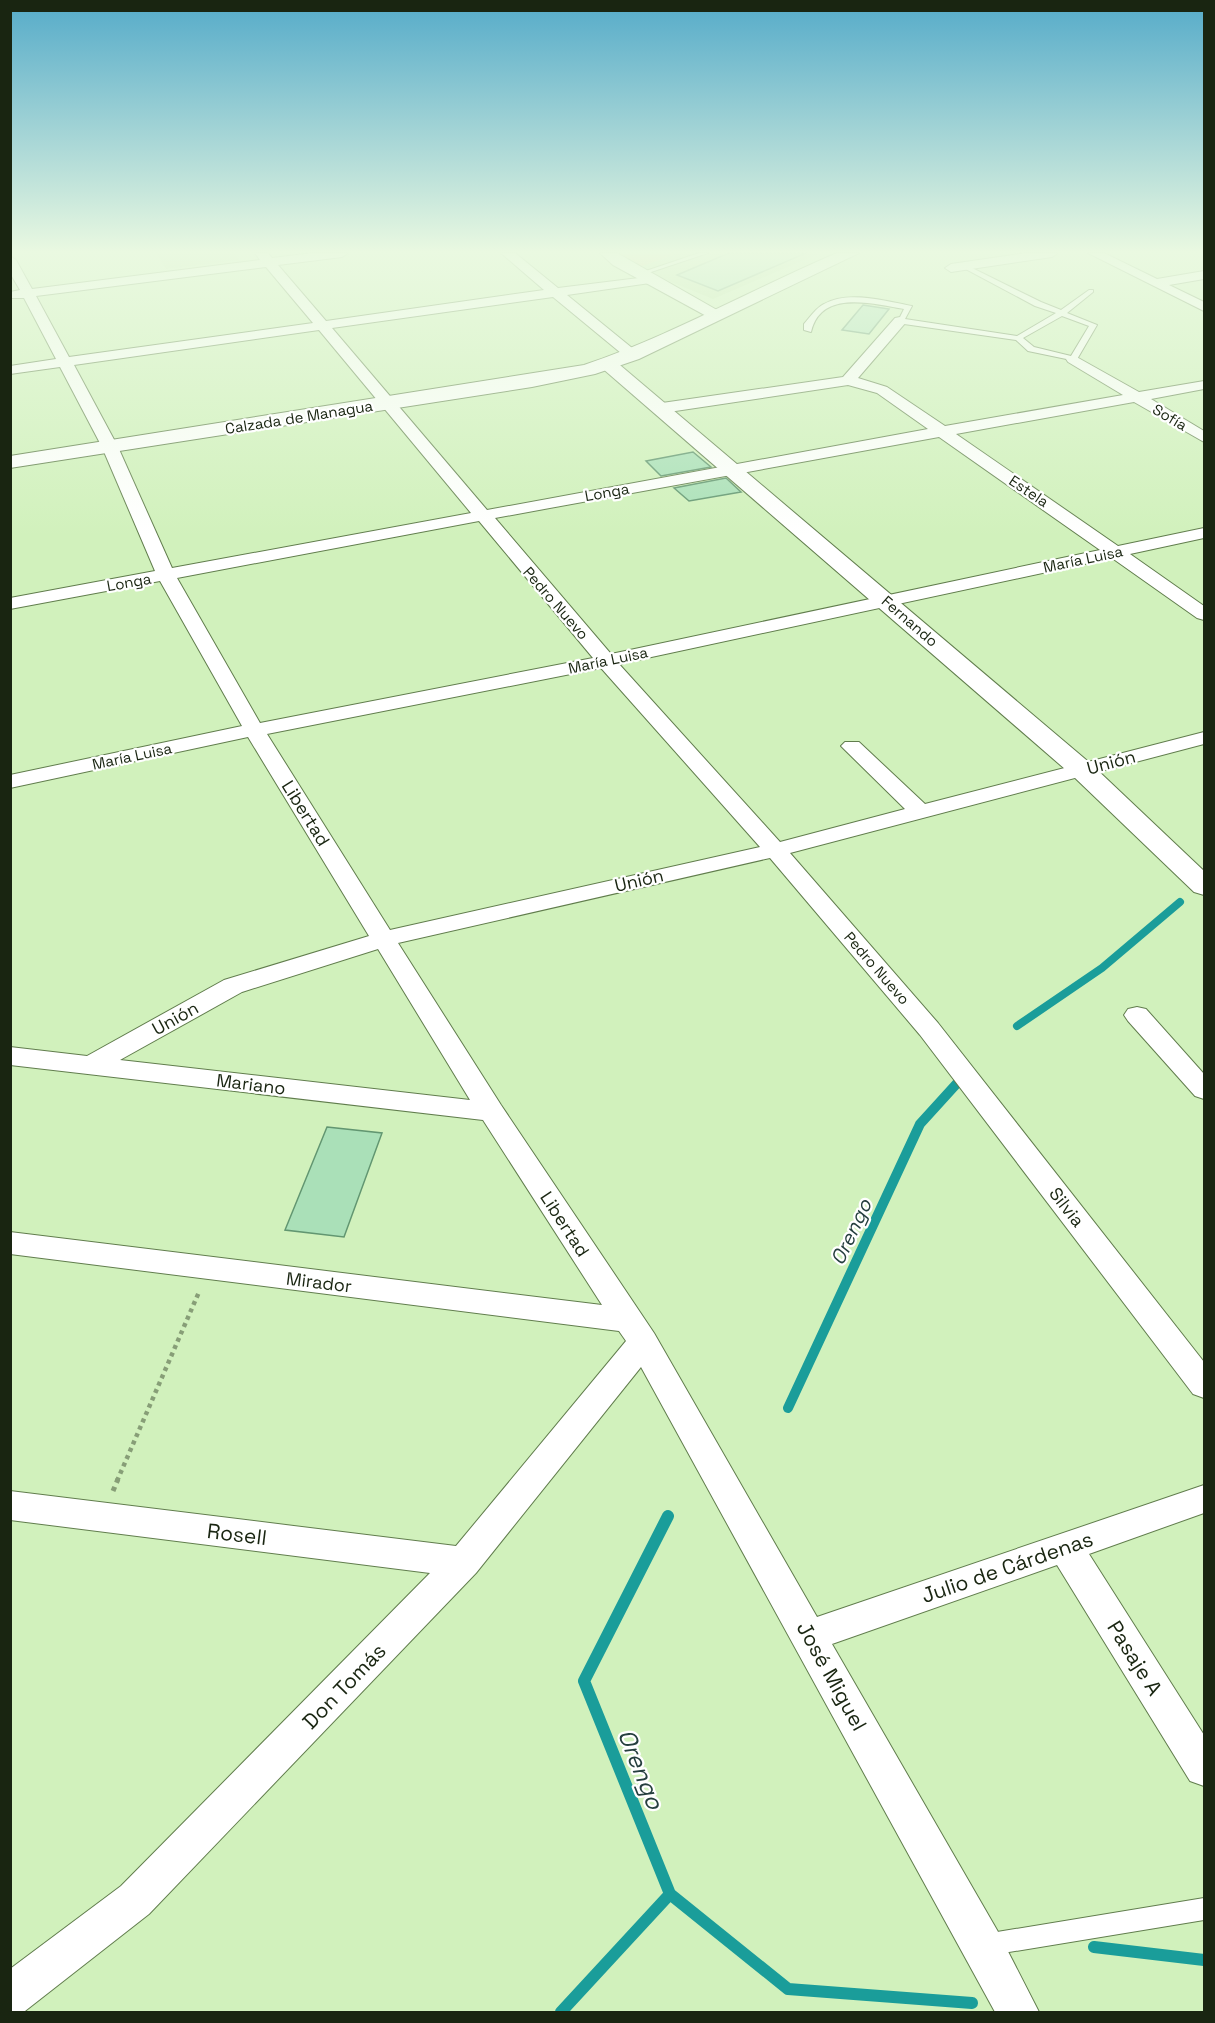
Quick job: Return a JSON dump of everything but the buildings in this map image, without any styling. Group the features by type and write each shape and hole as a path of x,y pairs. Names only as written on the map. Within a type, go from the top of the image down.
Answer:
{"main road":[{"name":"Calzada de Managua","path":"10,462 532,381 608,364 648,347"}],"street":[{"name":"Libertad","path":"57,347 110,447 166,575 254,730 491,1112 636,1331"},
{"path":"10,370 167,347"},
{"name":"Pedro Nuevo","path":"343,347 481,515 606,661 775,850 929,1029"},
{"path":"623,347 632,355"},
{"path":"662,408 848,381 877,347"},
{"name":"Sofía","path":"1073,359 1204,438"},
{"name":"Fernando","path":"608,364 887,600 1082,770 1204,886"},
{"name":"Estela","path":"848,381 868,384 882,390 1204,614"},
{"name":"Longa","path":"10,604 481,515 1204,385"},
{"name":"María Luisa","path":"10,782 254,730 606,661 1204,533"},
{"name":"Unión","path":"91,1065 233,986 384,939 775,850 1204,738"},
{"path":"852,746 920,812"},
{"path":"1137,1015 1204,1090"},
{"name":"Silvia","path":"929,1029 1204,1385"},
{"name":"Mariano","path":"10,1056 491,1112"},
{"name":"Mirador","path":"10,1243 210,1268 636,1331"},
{"name":"Don Tomás","path":"10,1996 135,1900 464,1562 636,1331"},
{"name":"José Miguel","path":"636,1331 809,1636 1018,2013"},
{"name":"Julio de Cárdenas","path":"809,1636 1204,1499"},
{"name":"Rosell","path":"10,1505 464,1562"},
{"name":"Pasaje A","path":"1065,1547 1204,1768"}],"lane":[{"path":"1029,347 1073,359 1080,347"},
{"path":"982,1945 1204,1909"}],"path":[{"path":"102,1517 210,1268"}],"waterway":[{"name":"Orengo","path":"1017,1026 1102,968 1180,902"},
{"name":"Orengo","path":"788,1408 920,1124 960,1080"},
{"name":"Orengo","path":"668,1516 584,1681 670,1894"},
{"name":"Orengo","path":"561,2012 670,1894"},
{"path":"670,1894 788,1989 972,2003"},
{"path":"1094,1947 1204,1960"}]}
